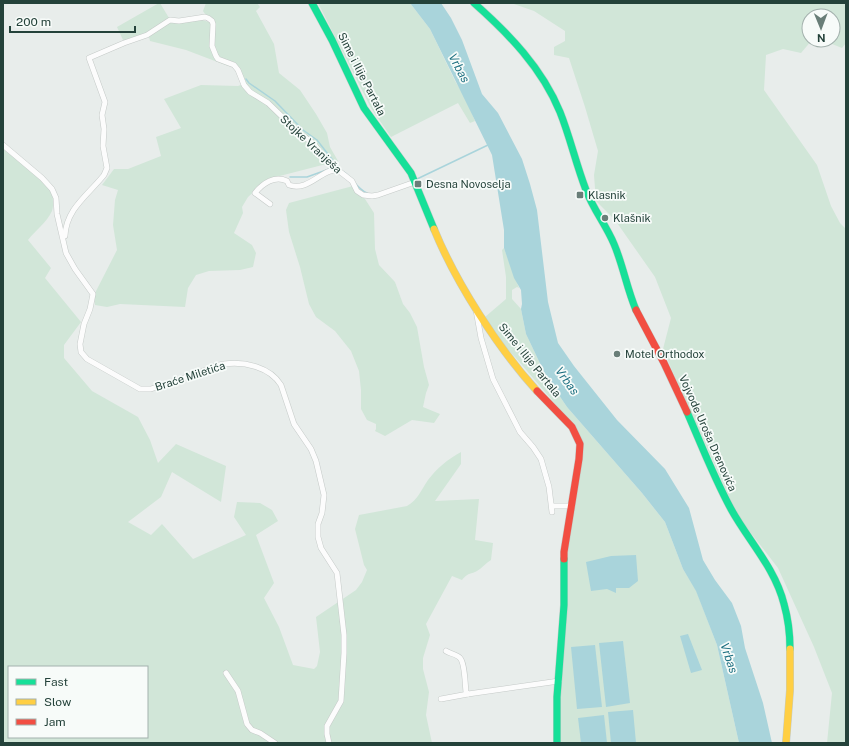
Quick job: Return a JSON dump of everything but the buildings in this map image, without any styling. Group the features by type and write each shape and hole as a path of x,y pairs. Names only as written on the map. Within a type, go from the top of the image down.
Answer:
{"street":[{"name":"Sime i Ilije Partala","path":"312,3 364,108 406,164 440,242 475,307 505,351 535,388 577,434 580,444 580,452 564,552 564,605 559,656 557,743"},
{"name":"Vojvode Uroša Drenovića","path":"474,3 496,22 522,50 544,80 552,95 562,118 589,199 611,236 637,311 662,357 728,503 740,526 766,564 778,588 786,613 791,649 791,677 786,743"},
{"name":"Stojke Vranješa","path":"65,245 65,226 71,213 104,176 107,168 103,146 104,129 102,115 105,102 89,58 147,35 170,20 185,21 205,17 210,20 213,24 212,46 218,59 234,65 238,70 244,85 250,92 268,103 299,133 314,144 325,160 352,181 357,191 363,195 378,195 415,182"},
{"path":"3,145 38,174 52,189 56,198 57,214 65,245"},
{"path":"270,204 255,193 261,186 269,181 280,178 287,181 289,185 298,186 315,180 328,170 336,170"},
{"name":"Braće Miletića","path":"65,245 68,258 93,294 90,309 84,324 80,349 84,356 92,362 140,389 145,390 217,365 230,363 251,366 269,372 275,376 281,384 294,424 311,449 316,461 324,495 322,513 318,524 318,537 321,548 338,577 339,599 344,634 344,653 340,701 327,726 329,743"},
{"path":"475,307 493,380 520,432 541,459 549,487 552,509 572,506"},
{"path":"446,651 460,657 465,687 468,694"},
{"path":"226,673 238,691 247,724 250,728 275,743"},
{"path":"441,699 559,681"}],"green space":[{"path":"159,3 169,18 146,33 126,41 123,40 117,27"},
{"path":"206,3 257,3 260,7 256,11 274,44 279,73 300,90 327,133 330,147 338,161 268,179 248,197 242,207 243,213 234,233 252,245 256,253 253,267 240,270 209,271 196,275 188,288 185,307 120,304 107,307 95,305 94,295 117,250 113,225 115,200 118,190 102,185 114,169 128,169 161,156 156,137 181,128 164,99 201,85 238,86 246,83 238,67 228,66 186,50 150,41 149,37 152,33 168,22 179,23 202,20 209,22 211,17 203,11"},
{"path":"318,3 410,3 430,29 455,81 466,99 475,121 470,123 458,103 391,137 371,108"},
{"path":"511,3 846,3 846,43 842,48 841,8 801,8 801,48 805,48 801,53 783,49 766,55 764,90 817,165 831,206 840,223 846,229 846,743 827,743 832,693 814,647 778,568 737,515 663,349 671,318 655,277 615,220 596,201 594,175 598,151 569,58 554,55 554,47 565,41 565,31 534,11"},
{"path":"3,149 36,174 52,192 53,209 50,215 28,240 51,268 45,278 81,322 64,345 64,358 92,391 138,417 150,440 158,463 176,444 226,466 221,502 172,472 161,497 128,522 151,535 162,524 193,559 246,535 234,517 237,502 260,503 272,510 278,521 256,535 274,583 264,598 279,627 293,665 314,669 317,666 320,652 316,617 356,590 362,582 367,570 364,565 355,529 359,515 411,504 435,472 447,461 461,452 461,464 435,501 479,499 475,540 493,543 491,560 462,580 452,576 426,624 430,635 423,658 423,669 429,692 426,715 432,743 3,743"},
{"path":"353,186 365,199 374,213 375,249 379,265 395,282 403,304 410,313 417,327 424,367 429,385 423,407 440,414 434,423 412,420 385,436 375,431 376,424 367,420 361,409 359,371 351,351 335,331 316,317 309,304 300,267 289,232 286,210 289,203"},
{"path":"504,248 519,288 517,287 512,290 512,299 521,309 526,334 546,376 567,407 642,493 665,522 683,569 696,590 717,645 739,743 557,743 564,552 581,439 575,427 506,348 485,317 506,299 506,277 502,250"}],"water":[{"name":"Vrbas","path":"410,3 441,3 451,18 462,40 482,94 498,113 522,159 537,210 548,302 558,343 574,366 617,420 665,469 689,508 703,560 715,580 732,603 741,626 745,648 763,703 772,743 739,743 717,645 696,591 683,569 665,522 642,493 567,407 546,376 526,334 521,309 521,290 514,278 504,248 504,230 492,155 430,29"},
{"path":"636,555 638,581 629,588 616,588 616,593 607,589 591,591 586,562 611,556"},
{"path":"688,634 702,670 691,673 680,636"},
{"path":"623,641 630,703 606,707 599,643"},
{"path":"595,645 602,707 577,709 571,647"},
{"path":"633,710 636,743 611,743 608,712"},
{"path":"604,715 607,743 581,743 578,718"}],"waterway":[{"path":"246,79 249,83 275,101 303,130 317,140 338,167"},
{"path":"417,179 488,145"},
{"path":"290,177 307,177 332,168"},
{"path":"344,172 360,189 367,193"}],"traffic: fast":[{"path":"312,3 332,40 364,108 411,173 434,229"},
{"path":"474,3 512,40 534,66 553,96 564,121 582,180 589,197 611,237 636,310"},
{"path":"687,412 713,473 731,509 768,566 780,591 788,620 790,649"},
{"path":"557,743 557,697 564,605 564,559"}],"traffic: slow":[{"path":"434,229 454,271 479,314 522,374 537,391"},
{"path":"786,743 790,690 790,649"}],"traffic: jam":[{"path":"636,310 664,363 687,412"},
{"path":"537,391 572,427 580,444 564,559"}],"place":[{"name":"Desna Novoselja","path":"418,184"},
{"name":"Klasnik","path":"580,195"},
{"name":"Klašnik","path":"605,218"},
{"name":"Motel Orthodox","path":"617,354"}]}
